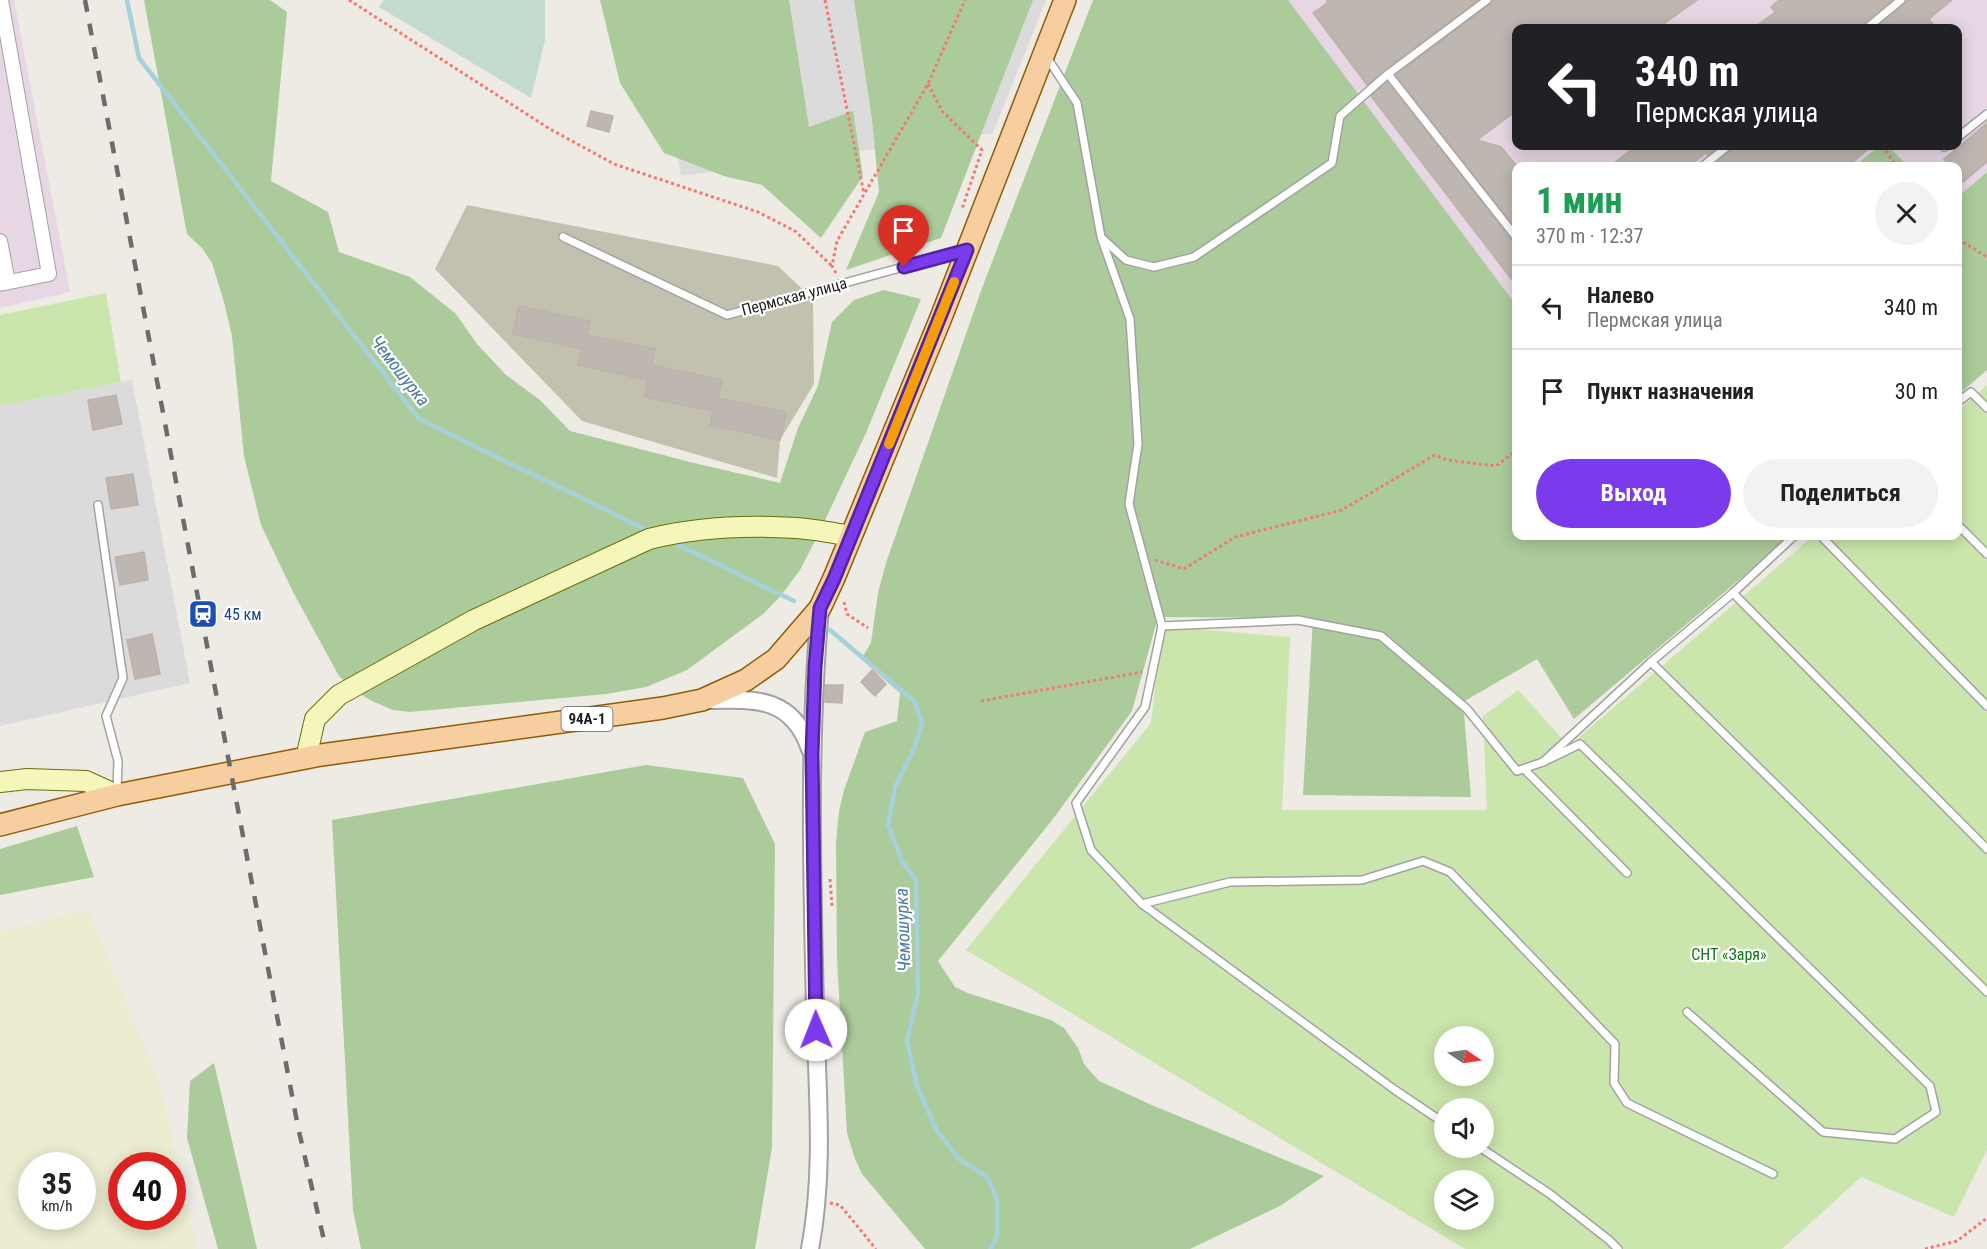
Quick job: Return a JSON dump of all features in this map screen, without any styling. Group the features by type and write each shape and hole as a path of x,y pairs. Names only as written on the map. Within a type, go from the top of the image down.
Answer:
{"main road":[{"name":"94А-1","path":"0,825 117,795 306,758 663,708 702,700 746,680 776,659 820,608 967,250 1065,0"},
{"path":"306,758 315,719 339,694 474,620 649,539 674,532 748,527 798,528 851,536"},
{"path":"0,782 27,779 87,781 117,795"}],"street":[{"path":"0,241 4,283 50,274 1,0"},
{"path":"810,1249 819,1173 812,754 820,608"},
{"path":"702,700 740,699 762,702 780,708 795,719 805,733 812,754"}],"lane":[{"path":"1101,237 1126,260 1154,267 1194,257 1332,164 1340,116 1388,74 1487,0"},
{"path":"1872,24 1901,0"},
{"path":"1045,54 1077,103 1101,237 1130,319 1138,444 1129,504 1162,626 1145,707 1076,803 1091,850 1142,904 1434,1117"},
{"path":"1388,74 1512,232"},
{"path":"1962,134 1987,114"},
{"path":"1707,162 1723,150"},
{"name":"Пермская улица","path":"564,237 727,315 967,250"},
{"path":"1962,399 1971,392 1987,408"},
{"path":"98,505 123,678 106,716 118,761 117,795"},
{"path":"1962,529 1987,554"},
{"path":"1544,762 1651,662 1733,593 1790,540"},
{"path":"1825,540 1987,706"},
{"path":"1733,593 1987,849"},
{"path":"1162,626 1298,620 1381,636 1467,709 1517,771 1544,762 1580,744 1930,1086 1936,1112 1895,1139 1823,1132 1687,1012"},
{"path":"1651,662 1987,992"},
{"path":"1524,769 1626,873"},
{"path":"1142,904 1230,882 1362,880 1423,861 1450,872 1615,1044 1614,1083 1627,1103 1773,1174"},
{"path":"1494,1157 1550,1194 1610,1240 1618,1249"}],"path":[{"path":"349,0 568,139 614,164 758,212 795,231 832,266 841,284"},
{"path":"825,0 864,195"},
{"path":"832,266 837,241 928,84 965,0"},
{"path":"1962,241 1987,257"},
{"path":"1143,556 1185,570 1235,537 1342,510 1435,455 1447,460 1496,466 1512,454"},
{"path":"843,597 847,614 868,628"},
{"path":"981,701 1152,670"},
{"path":"816,1202 840,1205 876,1249"},
{"path":"1925,1249 1957,1241 1987,1218"}],"shaded area":[{"path":"0,0 14,0 70,292 0,308"},
{"path":"654,0 1046,0 993,133 681,176"},
{"path":"1288,0 1987,0 1987,246 1962,221 1962,162 1904,162 1892,150 1962,150 1962,24 1512,24 1512,150 1874,150 1860,162 1512,162 1512,300"},
{"path":"467,205 778,266 813,299 814,384 780,440 777,478 582,421 435,269"},
{"path":"132,380 190,683 0,726 0,406"}],"green space":[{"path":"144,0 270,0 287,12 271,181 328,212 339,252 410,277 456,314 477,344 506,375 540,400 570,431 780,483 798,428 818,386 832,322 854,300 884,290 921,299 866,433 819,533 800,570 779,598 763,614 687,670 646,687 606,694 410,712 393,710 372,701 355,691 339,676 293,592 261,525 244,456 232,336 212,263 202,248 187,234"},
{"path":"384,0 545,0 545,40 531,98 379,7"},
{"path":"600,0 789,0 809,127 853,111 863,176 821,238 762,185 724,176 664,153 620,83"},
{"path":"854,0 1033,0 941,238 846,270 879,192 872,119"},
{"path":"1093,0 1288,0 1512,300 1512,540 1786,540 1574,719 1537,659 1463,702 1471,797 1303,795 1313,618 1158,617 1132,711 1053,819 938,961 955,987 1051,1020 1064,1028 1078,1048 1084,1064 1099,1081 1324,1176 1280,1206 1190,1249 925,1249 862,1174 847,1133 837,959 836,843 839,811 844,790 865,732 897,721 900,693 861,659 871,643 878,593 886,563 982,288"},
{"path":"1874,150 1892,150 1904,162 1860,162"},
{"path":"1987,172 1987,370 1962,392 1962,194"},
{"path":"106,293 121,382 0,406 0,315"},
{"name":"СНТ «Заря»","path":"1987,385 1987,1150 1954,1217 1861,1177 1782,1249 1465,1249 966,950 1151,723 1162,626 1290,637 1282,810 1487,810 1483,716 1518,690 1569,746 1808,540 1962,540 1962,407"},
{"path":"646,765 743,778 775,844 772,1147 755,1249 361,1249 353,1210 332,820"},
{"path":"77,826 94,877 0,895 0,849"},
{"path":"88,909 159,1083 175,1152 108,1152 108,1230 186,1230 186,1198 198,1249 0,1249 0,932"},
{"path":"214,1063 257,1249 218,1249 187,1138 190,1081"}],"building":[{"path":"1327,0 1478,0 1367,85 1313,13 1327,3"},
{"path":"1493,0 1697,0 1664,24 1512,24 1512,114 1477,140 1501,147 1514,162 1512,224 1396,75"},
{"path":"1779,0 1892,0 1863,24 1759,24 1775,12 1771,7"},
{"path":"1907,0 1952,0 1929,19 1933,24 1880,24"},
{"path":"1387,82 1512,240 1512,280 1371,96"},
{"path":"591,111 613,116 609,132 587,126"},
{"path":"1987,123 1987,162 1963,182 1962,162 1947,162 1944,159 1955,150 1962,150 1962,144"},
{"path":"1631,150 1715,150 1708,155 1706,153 1694,162 1615,162"},
{"path":"1732,150 1867,150 1853,162 1717,162"},
{"path":"519,306 590,321 587,335 655,349 652,365 722,380 718,398 786,412 780,440 710,425 713,411 645,397 648,380 578,365 582,349 513,334"},
{"path":"116,395 122,424 93,430 88,400"},
{"path":"133,474 138,505 111,509 106,478"},
{"path":"144,552 148,580 120,585 115,557"},
{"path":"152,634 160,674 135,679 127,640"},
{"path":"872,670 886,684 875,696 861,682"},
{"path":"825,685 843,685 842,703 825,702"}],"waterway":[{"name":"Чемошурка","path":"127,0 139,58 419,419 651,532"},
{"name":"Чемошурка","path":"670,541 794,601"},
{"name":"Чемошурка","path":"830,630 915,702 922,723 915,746 895,787 888,825 902,861 916,881 918,993 907,1041 917,1086 937,1131 959,1159 988,1178 997,1200 997,1237 990,1249"}],"railway":[{"path":"85,0 298,1127 326,1249"}],"slow traffic":[{"path":"889,444 954,282"}],"place":[{"name":"45 км","path":"203,614"}],"route":[{"path":"816,1030 812,754 820,608 834,579 967,250 904,267"}]}
